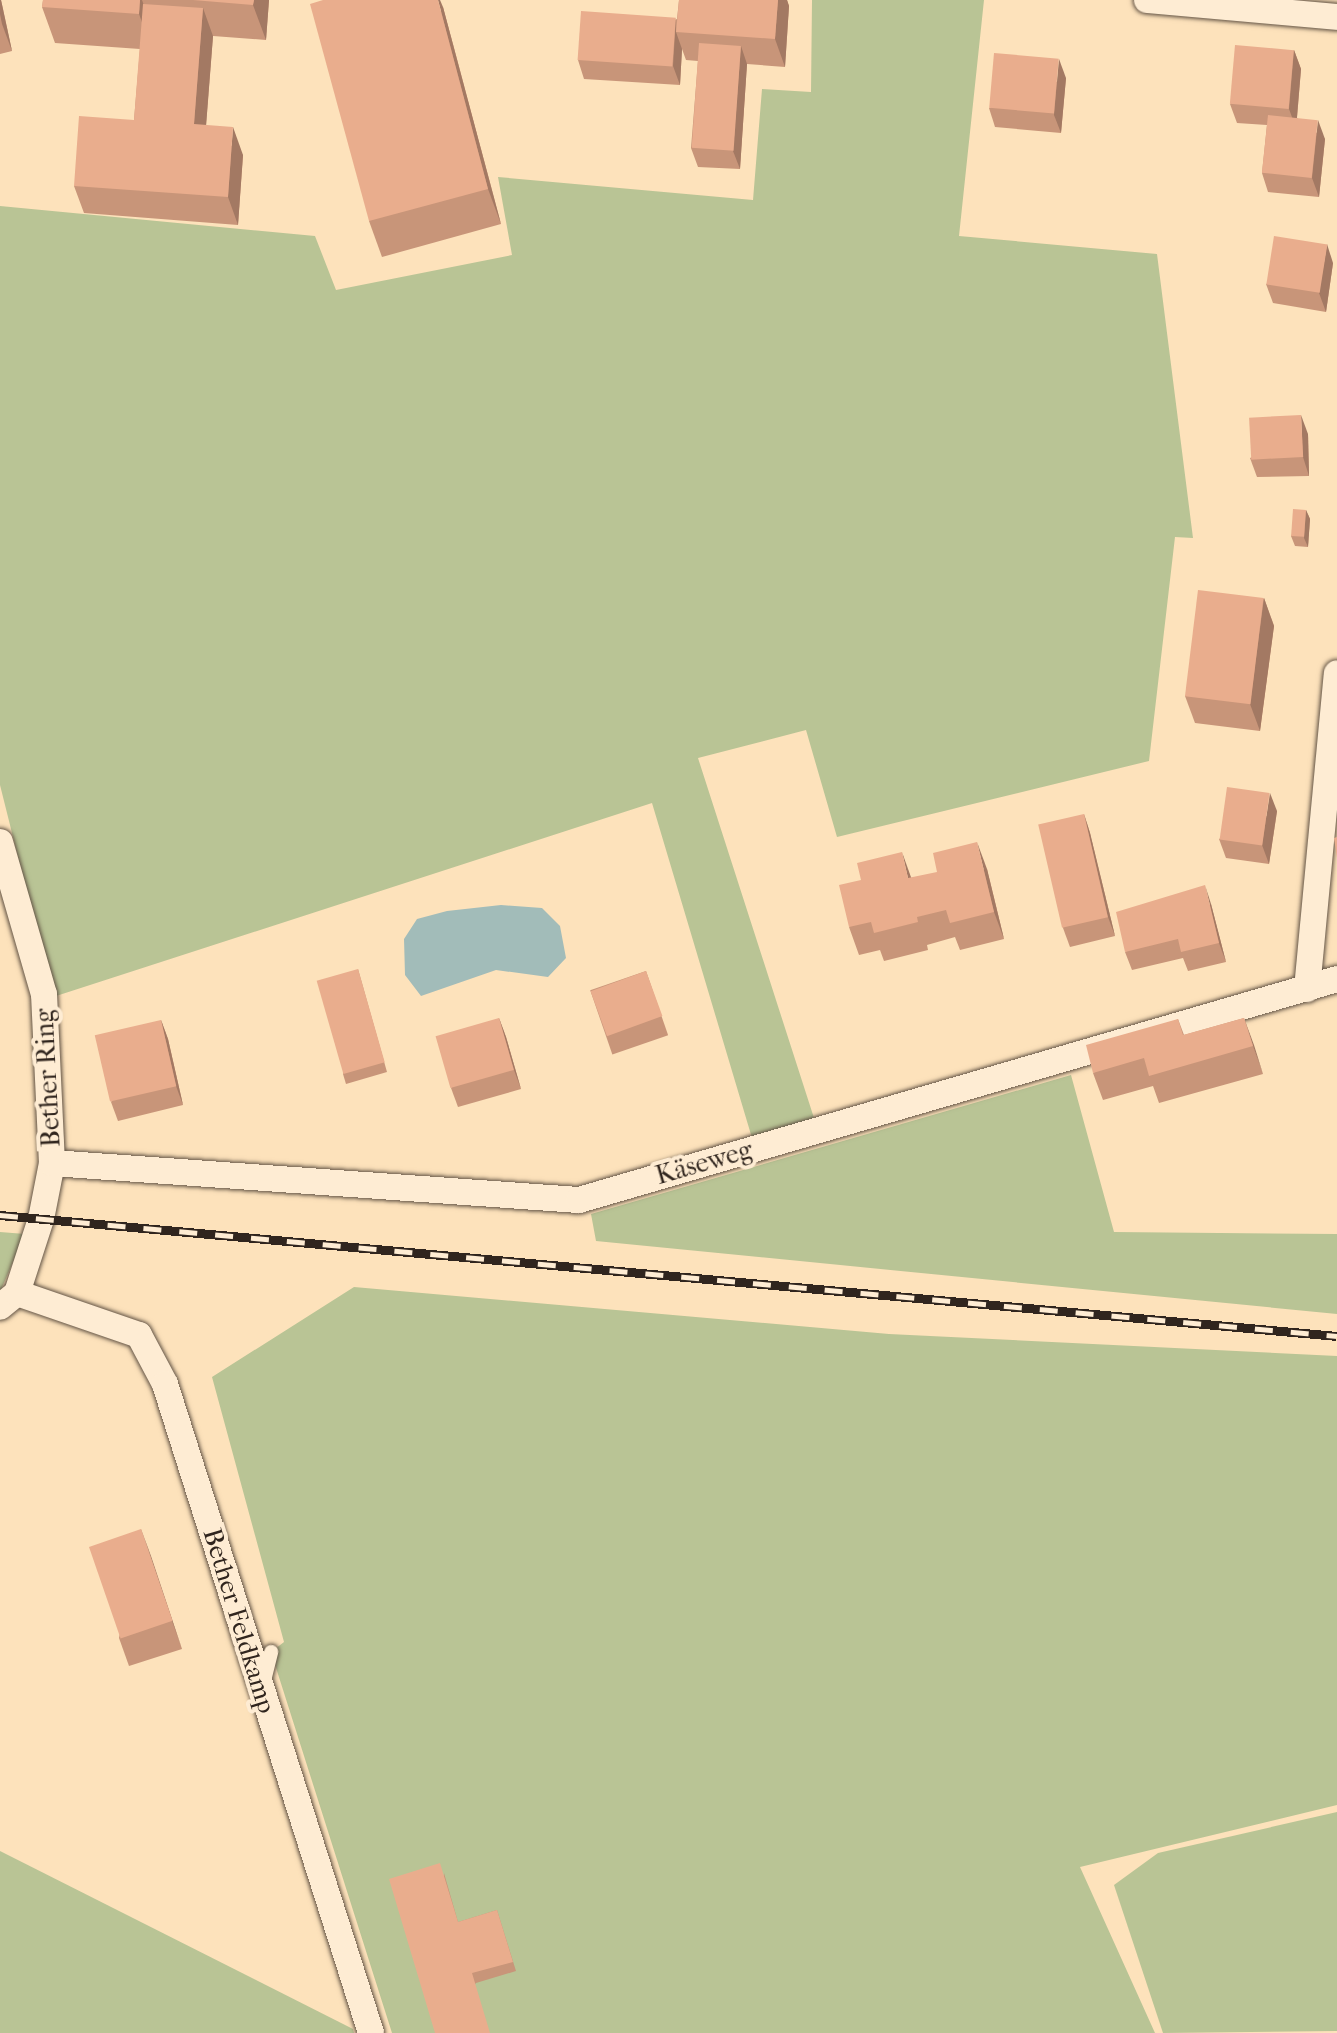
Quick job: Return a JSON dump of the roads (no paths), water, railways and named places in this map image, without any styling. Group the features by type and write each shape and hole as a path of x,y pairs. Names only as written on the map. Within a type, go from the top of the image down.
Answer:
{"street":[{"path":"1147,0 1337,17"},
{"path":"1307,989 1337,673"},
{"name":"Bether Ring","path":"0,842 44,994 52,1163 41,1219 8,1300"},
{"name":"Käseweg","path":"52,1163 579,1200 1337,979"},
{"name":"Bether Feldkamp","path":"8,1300 139,1335 165,1384 371,2033"}],"lane":[{"path":"262,1693 271,1652"}],"water":[{"path":"501,905 542,908 560,926 566,958 548,977 496,970 421,996 405,975 404,939 417,919 447,911"}],"railway":[{"path":"0,1215 1337,1336"}]}
